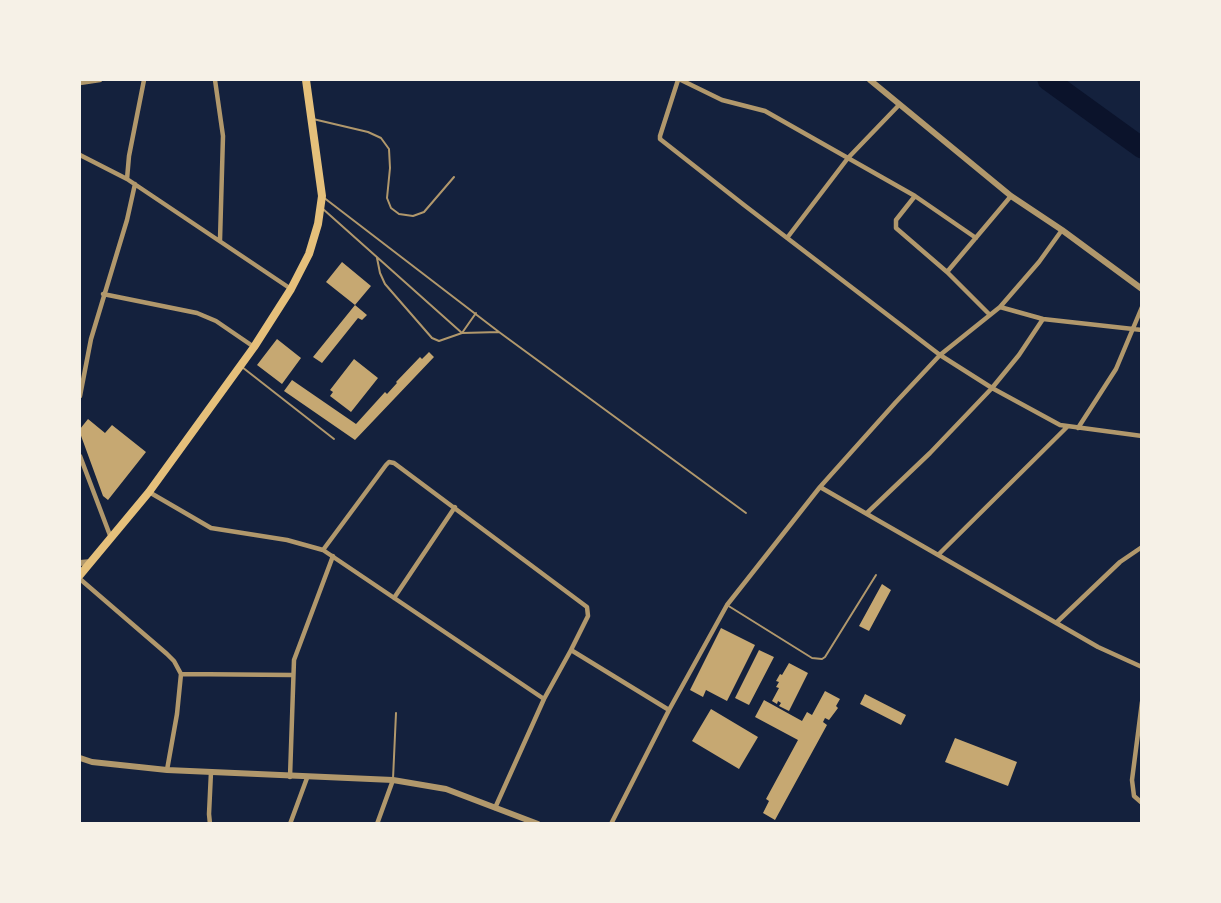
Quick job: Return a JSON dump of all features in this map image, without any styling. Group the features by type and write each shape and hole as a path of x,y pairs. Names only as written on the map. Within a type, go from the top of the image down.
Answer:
{"main road":[{"path":"80,577 149,492 254,347 291,289 309,254 322,196 306,80"}],"street":[{"path":"80,83 100,80"},
{"path":"127,179 129,156 144,80"},
{"path":"215,80 223,136 220,240"},
{"path":"976,238 915,196 765,111 722,100 680,80 660,139 787,238 940,355 1054,423 1067,427 1142,436"},
{"path":"870,80 1011,196 1142,289"},
{"path":"787,238 848,158 899,105"},
{"path":"80,155 135,184 291,289"},
{"path":"80,396 91,339 135,184"},
{"path":"915,196 896,220 894,224 896,228 948,272 990,315"},
{"path":"948,272 1011,196"},
{"path":"611,824 669,710 727,605 820,487 940,355 1000,307 1039,262 1062,230"},
{"path":"103,294 207,316 254,347"},
{"path":"1000,307 1043,319 1142,330"},
{"path":"1078,428 1116,369 1142,307"},
{"path":"867,513 993,388 1043,319"},
{"path":"938,555 1067,427"},
{"path":"80,456 111,538"},
{"path":"323,550 389,462 398,465 587,607 588,616 544,699 495,808"},
{"path":"820,487 1098,647 1142,667"},
{"path":"149,492 211,528 287,540 323,550 544,699"},
{"path":"394,598 455,507"},
{"path":"1056,623 1120,562 1142,547"},
{"path":"291,777 292,675 298,646 333,556"},
{"path":"80,563 92,562"},
{"path":"80,577 167,654 181,674 177,714 167,770"},
{"path":"571,650 669,710"},
{"path":"181,674 292,675"},
{"path":"1142,702 1132,780 1134,796 1142,803"},
{"path":"80,758 92,762 167,770 307,778 357,777 393,780 446,789 538,824"},
{"path":"210,824 211,772"},
{"path":"290,824 307,778"},
{"path":"377,824 393,780"}],"lane":[{"path":"313,120 368,132 381,138 389,149 387,198 391,208 399,214 413,216 424,212 454,177"},
{"path":"322,196 499,332 746,513"},
{"path":"321,208 462,333"},
{"path":"377,257 385,284 432,338 439,340 462,333 499,332"},
{"path":"462,333 476,314"},
{"path":"240,366 334,439"},
{"path":"727,605 812,658 822,660 876,575"},
{"path":"393,780 396,713"}],"building":[{"path":"342,262 371,286 355,305 326,282"},
{"path":"355,305 367,315 362,320 358,318 322,363 313,357"},
{"path":"277,339 301,358 282,384 257,365"},
{"path":"429,352 434,357 355,440 284,391 292,380 356,424 420,357 422,359"},
{"path":"354,359 378,378 351,412 330,396 333,392 330,390"},
{"path":"88,419 105,433 112,425 146,452 108,500 103,496 80,433 80,429"},
{"path":"882,584 891,590 869,631 859,626"},
{"path":"721,628 755,645 727,701 706,690 703,697 690,690"},
{"path":"759,650 774,657 749,705 735,698"},
{"path":"789,663 808,673 789,711 779,706 781,703 778,701 777,704 772,701 779,688 776,687 779,682 776,681"},
{"path":"825,691 840,699 836,706 838,708 829,720 825,718 823,722 827,725 775,820 763,813 769,801 766,799 798,740 755,717 764,700 802,721 807,712 812,715"},
{"path":"865,694 906,715 901,725 860,704"},
{"path":"711,709 758,737 739,769 692,741"},
{"path":"955,738 1017,762 1008,786 945,762"}],"waterway":[{"path":"1048,80 1142,148"}]}
